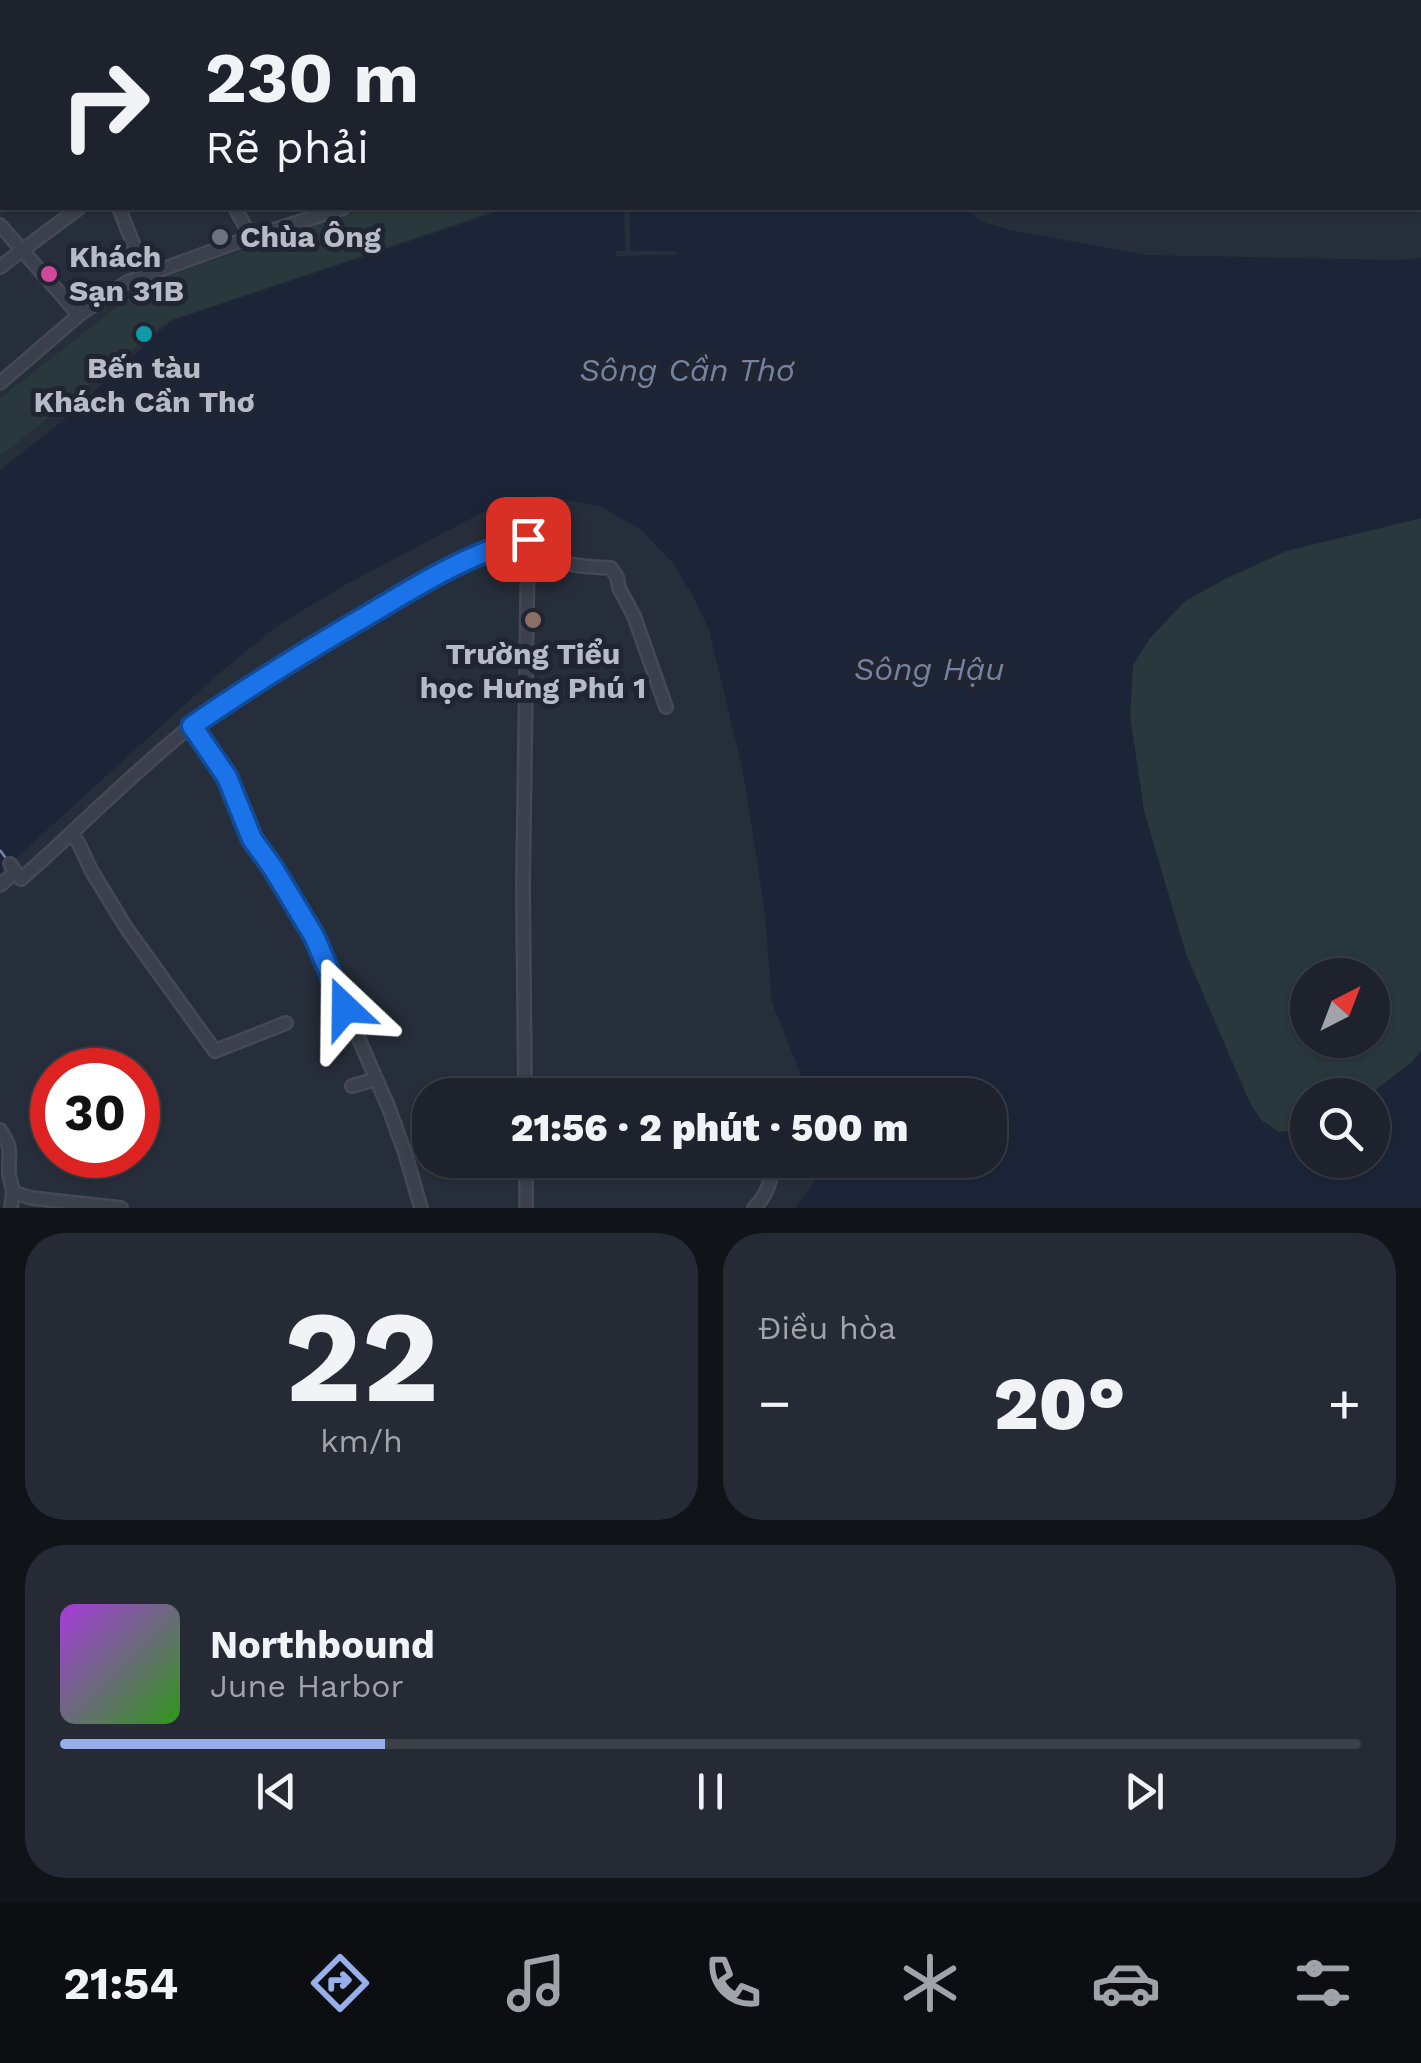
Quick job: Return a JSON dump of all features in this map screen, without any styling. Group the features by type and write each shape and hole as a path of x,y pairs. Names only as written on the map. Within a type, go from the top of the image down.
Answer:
{"street":[{"path":"0,267 76,210"},
{"path":"120,210 146,276"},
{"path":"236,210 251,237"},
{"path":"0,383 79,315 127,282 326,210"},
{"path":"0,226 79,315"},
{"path":"525,1078 528,539"},
{"path":"0,885 13,868 21,880 192,726 246,688 404,594 511,543 528,539 551,546 551,554 568,565 611,568 634,616 666,708"},
{"path":"192,726 227,777 252,839 314,936 405,1152 421,1208"},
{"path":"72,834 127,929 215,1051 286,1023"},
{"path":"352,1086 376,1079"},
{"path":"0,1130 10,1148 11,1157 4,1168 13,1192 11,1208"},
{"path":"526,1178 526,1208"},
{"path":"754,1208 764,1199 770,1178"},
{"path":"13,1192 31,1198 120,1208"}],"shaded area":[{"path":"359,210 498,210 170,320 0,456 0,398 154,281"},
{"path":"1421,518 1421,1051 1390,1079 1290,1078 1290,1131 1279,1132 1261,1120 1249,1101 1186,954 1144,811 1130,716 1133,666 1150,638 1185,601 1286,551"}],"water":[{"path":"503,210 968,210 980,221 1010,230 1146,255 1421,258 1421,518 1286,551 1185,601 1150,638 1133,665 1130,716 1144,811 1186,954 1249,1101 1261,1120 1279,1132 1290,1131 1290,1178 1390,1178 1390,1079 1421,1051 1421,1208 795,1208 817,1178 1007,1178 1007,1078 802,1078 772,1003 764,906 743,772 709,630 672,562 640,529 602,507 544,495 515,500 485,511 343,586 276,627 216,676 0,873 0,470 60,423 171,321"}],"pier":[{"path":"624,210 630,210 630,251 676,251 676,255 616,256 616,251 625,251"}],"ferry route":[{"path":"0,850 8,861"}],"place":[{"name":"Chùa Ông","path":"220,237"},
{"name":"Khách Sạn 31B","path":"49,274"},
{"name":"Bến tàu Khách Cần Thơ","path":"144,334"},
{"name":"Trường Tiểu học Hưng Phú 1","path":"533,620"}],"route":[{"path":"345,1008 314,936 252,839 227,777 192,726 246,688 404,594 464,563 528,539"}],"water label":[{"name":"Sông Cần Thơ","path":"687,370"},
{"name":"Sông Hậu","path":"929,669"}]}
